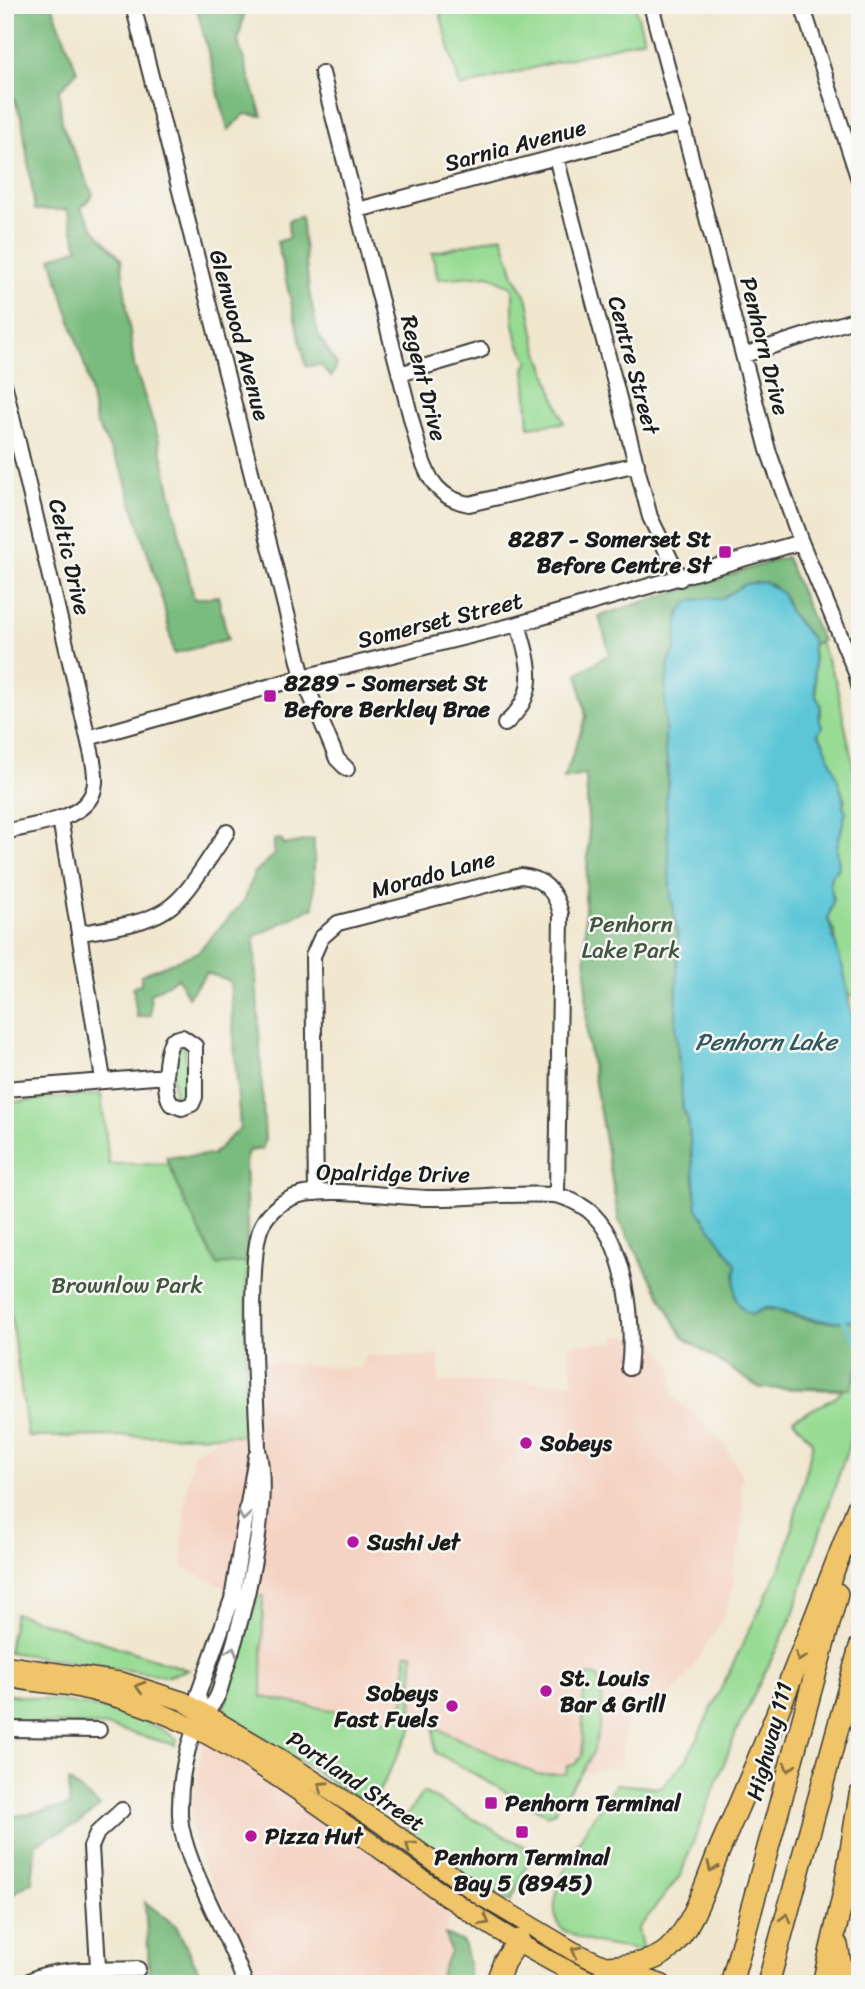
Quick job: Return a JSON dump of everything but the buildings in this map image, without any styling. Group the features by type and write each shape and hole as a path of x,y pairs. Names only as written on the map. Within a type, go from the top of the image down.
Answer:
{"highway":[{"path":"602,1975 667,1951 689,1921 769,1736 860,1502"},
{"name":"Highway 111","path":"731,1984 860,1511"},
{"path":"768,1984 860,1647"},
{"path":"823,1984 860,1795"},
{"path":"835,1930 844,1984"},
{"path":"496,1984 504,1962 524,1931"}],"main road":[{"name":"Portland Street","path":"5,1665 123,1682 183,1701 200,1720 454,1903 573,1951 602,1975 662,1984"},
{"name":"Portland Street","path":"5,1676 97,1694 200,1720"}],"street":[{"name":"Glenwood Avenue","path":"133,5 303,677 337,759 347,769"},
{"name":"Penhorn Drive","path":"651,5 768,450 801,542 858,672 860,690"},
{"path":"802,5 860,183"},
{"name":"Regent Drive","path":"321,73 424,467 436,487 454,501 469,504 637,464"},
{"name":"Sarnia Avenue","path":"358,210 684,123"},
{"name":"Centre Street","path":"556,157 650,517 680,579"},
{"path":"744,355 860,318"},
{"path":"400,374 481,350"},
{"name":"Celtic Drive","path":"5,832 75,813 85,805 96,784 88,738 6,392"},
{"name":"Somerset Street","path":"88,738 303,677 519,624 801,542"},
{"path":"505,724 528,696 530,686 519,624"},
{"path":"60,818 103,1079"},
{"path":"80,933 148,920 174,907 228,832"},
{"name":"Morado Lane","path":"316,1193 313,956 321,938 338,923 521,876 540,881 554,892 561,914 557,1195"},
{"path":"5,1089 166,1076"},
{"name":"Opalridge Drive","path":"245,1984 189,1853 180,1818 183,1773 200,1720 214,1703 242,1621 260,1513 261,1463 258,1449 254,1310 257,1236 267,1217 282,1203 316,1193 428,1198 557,1195 586,1209 602,1224 617,1250 632,1348 629,1368"},
{"path":"5,1729 99,1730"},
{"path":"99,1978 91,1847 97,1833 122,1810"},
{"path":"25,1984 42,1975 99,1978 138,1969"}],"shaded area":[{"path":"617,1336 652,1337 672,1367 673,1396 725,1444 743,1478 740,1485 743,1512 740,1547 732,1572 735,1584 720,1624 685,1680 667,1700 629,1698 621,1766 579,1774 536,1774 434,1727 262,1697 263,1596 233,1592 182,1567 185,1498 193,1453 223,1435 244,1435 246,1369 259,1362 361,1369 364,1356 439,1356 439,1382 573,1382 569,1344 616,1343"},
{"path":"206,1726 247,1749 455,1892 445,1934 450,1951 437,1984 255,1984 234,1925 199,1857 189,1819"}],"green space":[{"path":"5,5 52,5 77,71 59,91 62,124 93,195 81,208 94,229 121,259 134,365 159,440 194,599 218,596 228,639 174,654 164,606 122,470 96,423 86,370 51,258 78,248 67,210 35,210 22,119 5,76"},
{"path":"196,5 246,5 238,42 262,116 245,114 228,130"},
{"path":"438,5 635,5 644,39 460,87"},
{"path":"301,216 309,291 318,334 337,365 331,377 321,365 306,366 277,242 289,238 288,221"},
{"path":"502,236 514,275 528,300 536,344 564,423 529,427 525,368 529,361 518,343 513,319 513,288 489,275 438,279 432,253"},
{"path":"786,557 836,682 860,798 860,1113 855,1105 845,982 837,955 835,933 828,919 833,901 830,883 832,874 838,869 837,847 846,811 843,806 845,799 818,734 821,711 816,696 813,644 790,613 855,1319 860,1318 860,1363 854,1379 860,1375 849,1444 792,1617 737,1730 680,1876 638,1929 643,1951 592,1942 565,1931 556,1919 555,1901 561,1881 582,1835 616,1784 661,1788 687,1759 784,1559 813,1443 793,1419 833,1399 843,1390 760,1388 683,1337 619,1220 587,1038 585,903 589,841 586,774 564,779 586,717 578,673 610,654 599,616"},
{"name":"Penhorn Lake Park","path":"786,557 822,641 813,644 790,613 784,596 770,584 749,583 721,599 692,600 679,613 676,649 669,663 665,691 670,888 678,937 676,1030 683,1109 688,1119 697,1209 736,1264 737,1298 753,1314 771,1309 814,1321 837,1322 860,1318 860,1363 850,1389 760,1388 683,1337 619,1220 587,1038 585,903 589,841 586,774 564,779 586,717 578,673 610,654 599,616"},
{"path":"281,839 284,845 314,839 314,907 254,937 265,1140 262,1149 248,1151 245,1163 248,1262 217,1265 186,1205 166,1157 212,1155 240,1128 230,981 207,973 188,997 178,978 150,994 151,1015 137,1017 133,987 141,984 141,975 198,952 244,901 254,873 274,855 274,840"},
{"path":"185,1045 188,1094 180,1100 174,1096 172,1059 175,1046"},
{"name":"Brownlow Park","path":"101,1094 109,1164 245,1163 248,1262 244,1435 28,1437 5,1276 5,1103"},
{"path":"258,1596 263,1596 262,1697 390,1721 397,1716 404,1701 406,1653 413,1653 412,1728 377,1795 365,1798 353,1795 228,1716 224,1707"},
{"path":"15,1613 188,1670 166,1676 8,1652"},
{"path":"587,1675 597,1676 600,1684 602,1703 598,1733 590,1759 555,1811 547,1815 435,1752 434,1727 536,1774 566,1774 567,1766 574,1765 582,1756 584,1678"},
{"path":"5,1694 117,1712 159,1728 177,1739 175,1745 106,1726 5,1722"},
{"path":"69,1781 100,1806 76,1825 36,1843 32,1882 12,1894 5,1910 5,1818 69,1806"},
{"path":"423,1792 533,1851 511,1901 459,1873 404,1825 404,1819"},
{"path":"145,1902 176,1926 205,1984 150,1984"},
{"path":"445,1934 463,1942 469,1966 468,1984 437,1984 450,1951"}],"sand":[{"path":"846,993 860,998 860,1069 853,1070 854,1032"}],"water":[{"name":"Penhorn Lake","path":"765,582 782,593 790,613 812,639 816,696 821,705 819,718 822,727 818,734 834,770 846,811 837,847 839,867 832,874 830,881 833,901 828,919 844,972 854,1028 853,1079 855,1105 860,1113 860,1318 848,1320 826,1321 769,1308 751,1315 739,1304 735,1292 736,1264 697,1209 688,1119 683,1109 676,1030 678,937 670,888 666,801 669,767 665,751 665,691 669,663 676,649 679,613 688,602 704,598 721,599 745,584"}],"waterway":[{"path":"842,1318 860,1347"}],"place":[{"name":"8287 - Somerset St Before Centre St","path":"725,552"},
{"name":"8289 - Somerset St Before Berkley Brae","path":"270,696"},
{"name":"Sobeys","path":"526,1443"},
{"name":"Sushi Jet","path":"353,1542"},
{"name":"St. Louis Bar & Grill","path":"546,1691"},
{"name":"Sobeys Fast Fuels","path":"452,1706"},
{"name":"Penhorn Terminal","path":"491,1803"},
{"name":"Penhorn Terminal Bay 5 (8945)","path":"522,1832"},
{"name":"Pizza Hut","path":"251,1836"}]}
